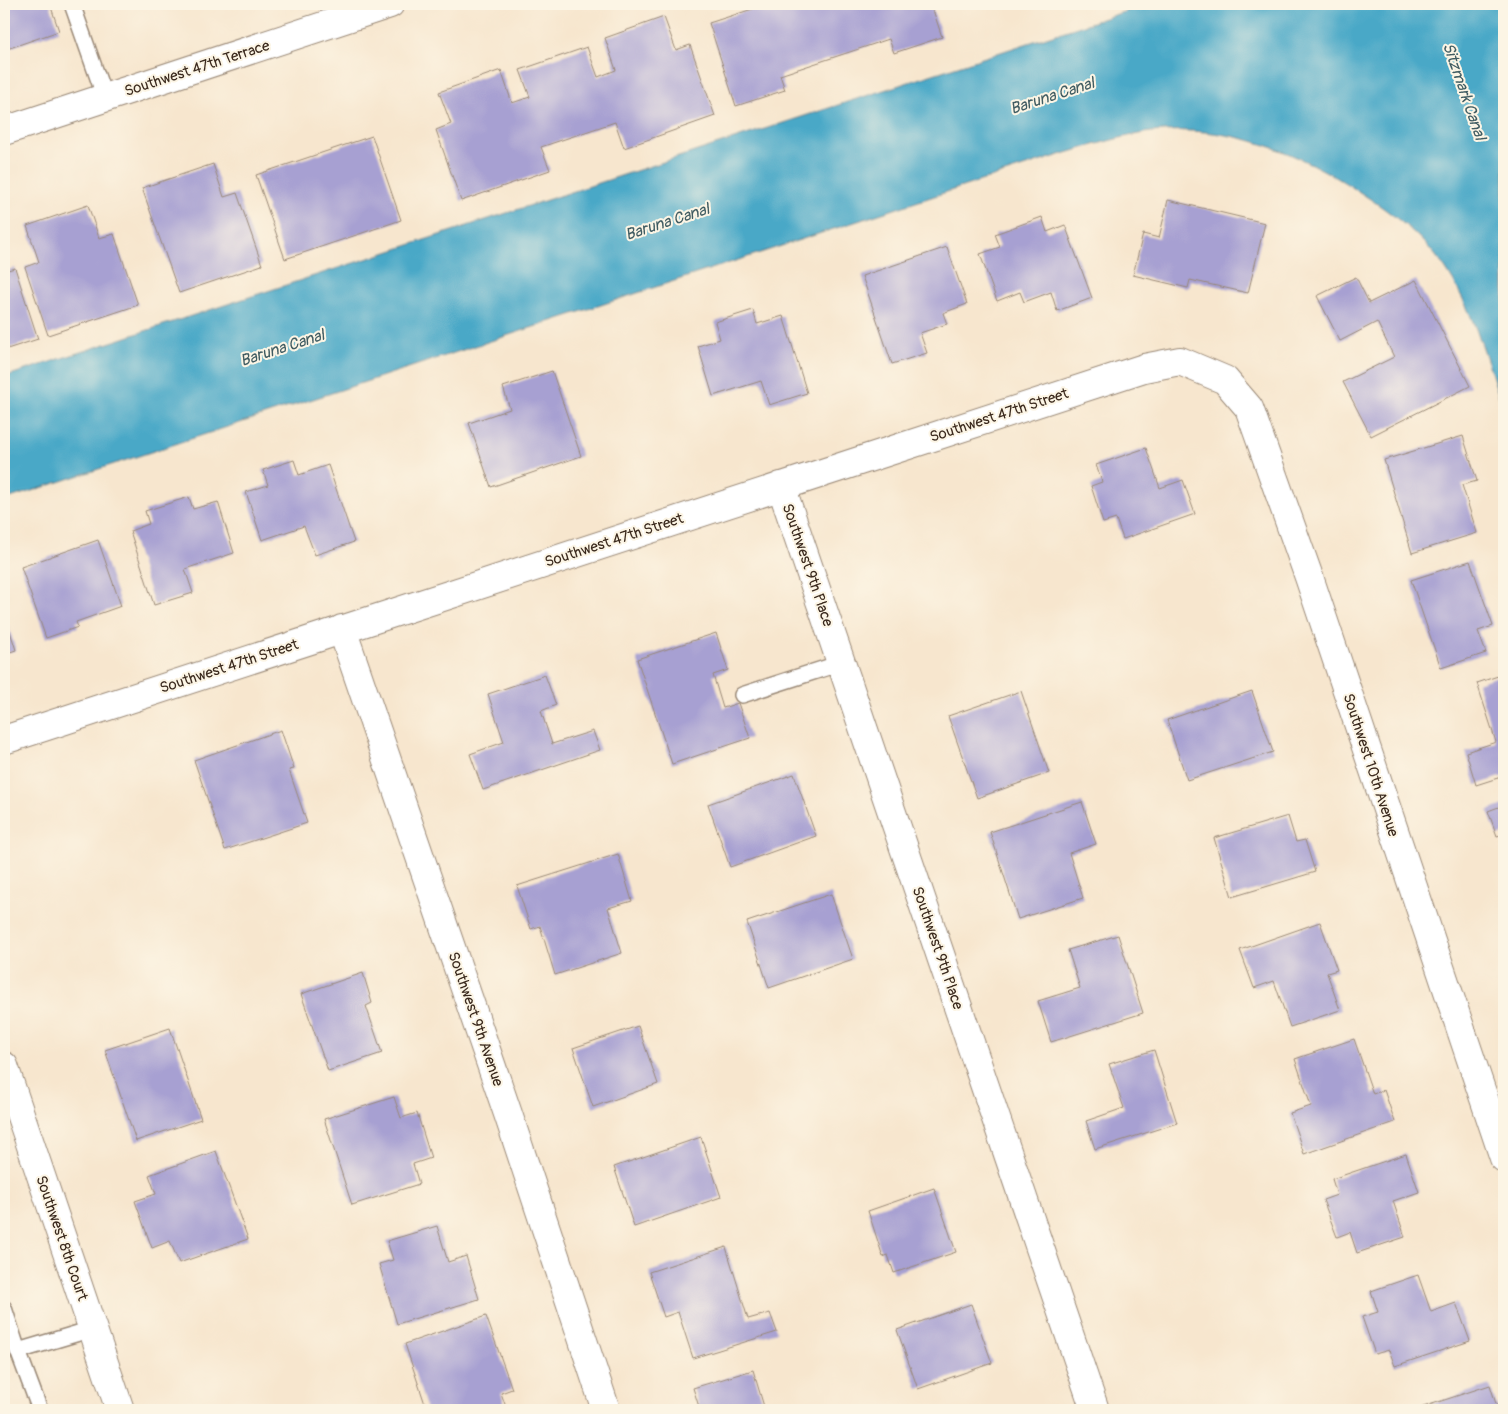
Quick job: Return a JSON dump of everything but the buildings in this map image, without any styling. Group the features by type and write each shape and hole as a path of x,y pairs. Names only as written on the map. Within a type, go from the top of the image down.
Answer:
{"street":[{"name":"Southwest 47th Terrace","path":"4,131 390,4"},
{"name":"Southwest 47th Street","path":"4,740 1144,368 1180,362 1225,380"},
{"name":"Southwest 10th Avenue","path":"1225,380 1249,408 1309,577 1504,1158"},
{"name":"Southwest 9th Place","path":"781,486 1094,1410"},
{"name":"Southwest 9th Avenue","path":"342,629 508,1114 606,1410"},
{"name":"Southwest 8th Court","path":"4,1066 11,1113 92,1329 120,1410"}],"lane":[{"path":"72,4 105,98"},
{"path":"742,695 841,663"},
{"path":"4,1308 40,1410"},
{"path":"18,1351 92,1329"}],"water":[{"path":"1148,4 1504,4 1504,412 1479,336 1454,282 1443,265 1416,234 1395,217 1337,178 1287,153 1261,144 1207,132 1151,132 1119,138 1066,153 4,500 4,377"}],"water label":[{"name":"Sitzmark Canal","path":"1465,91"},
{"name":"Baruna Canal","path":"1052,95"},
{"name":"Baruna Canal","path":"667,221"},
{"name":"Baruna Canal","path":"282,347"}]}
